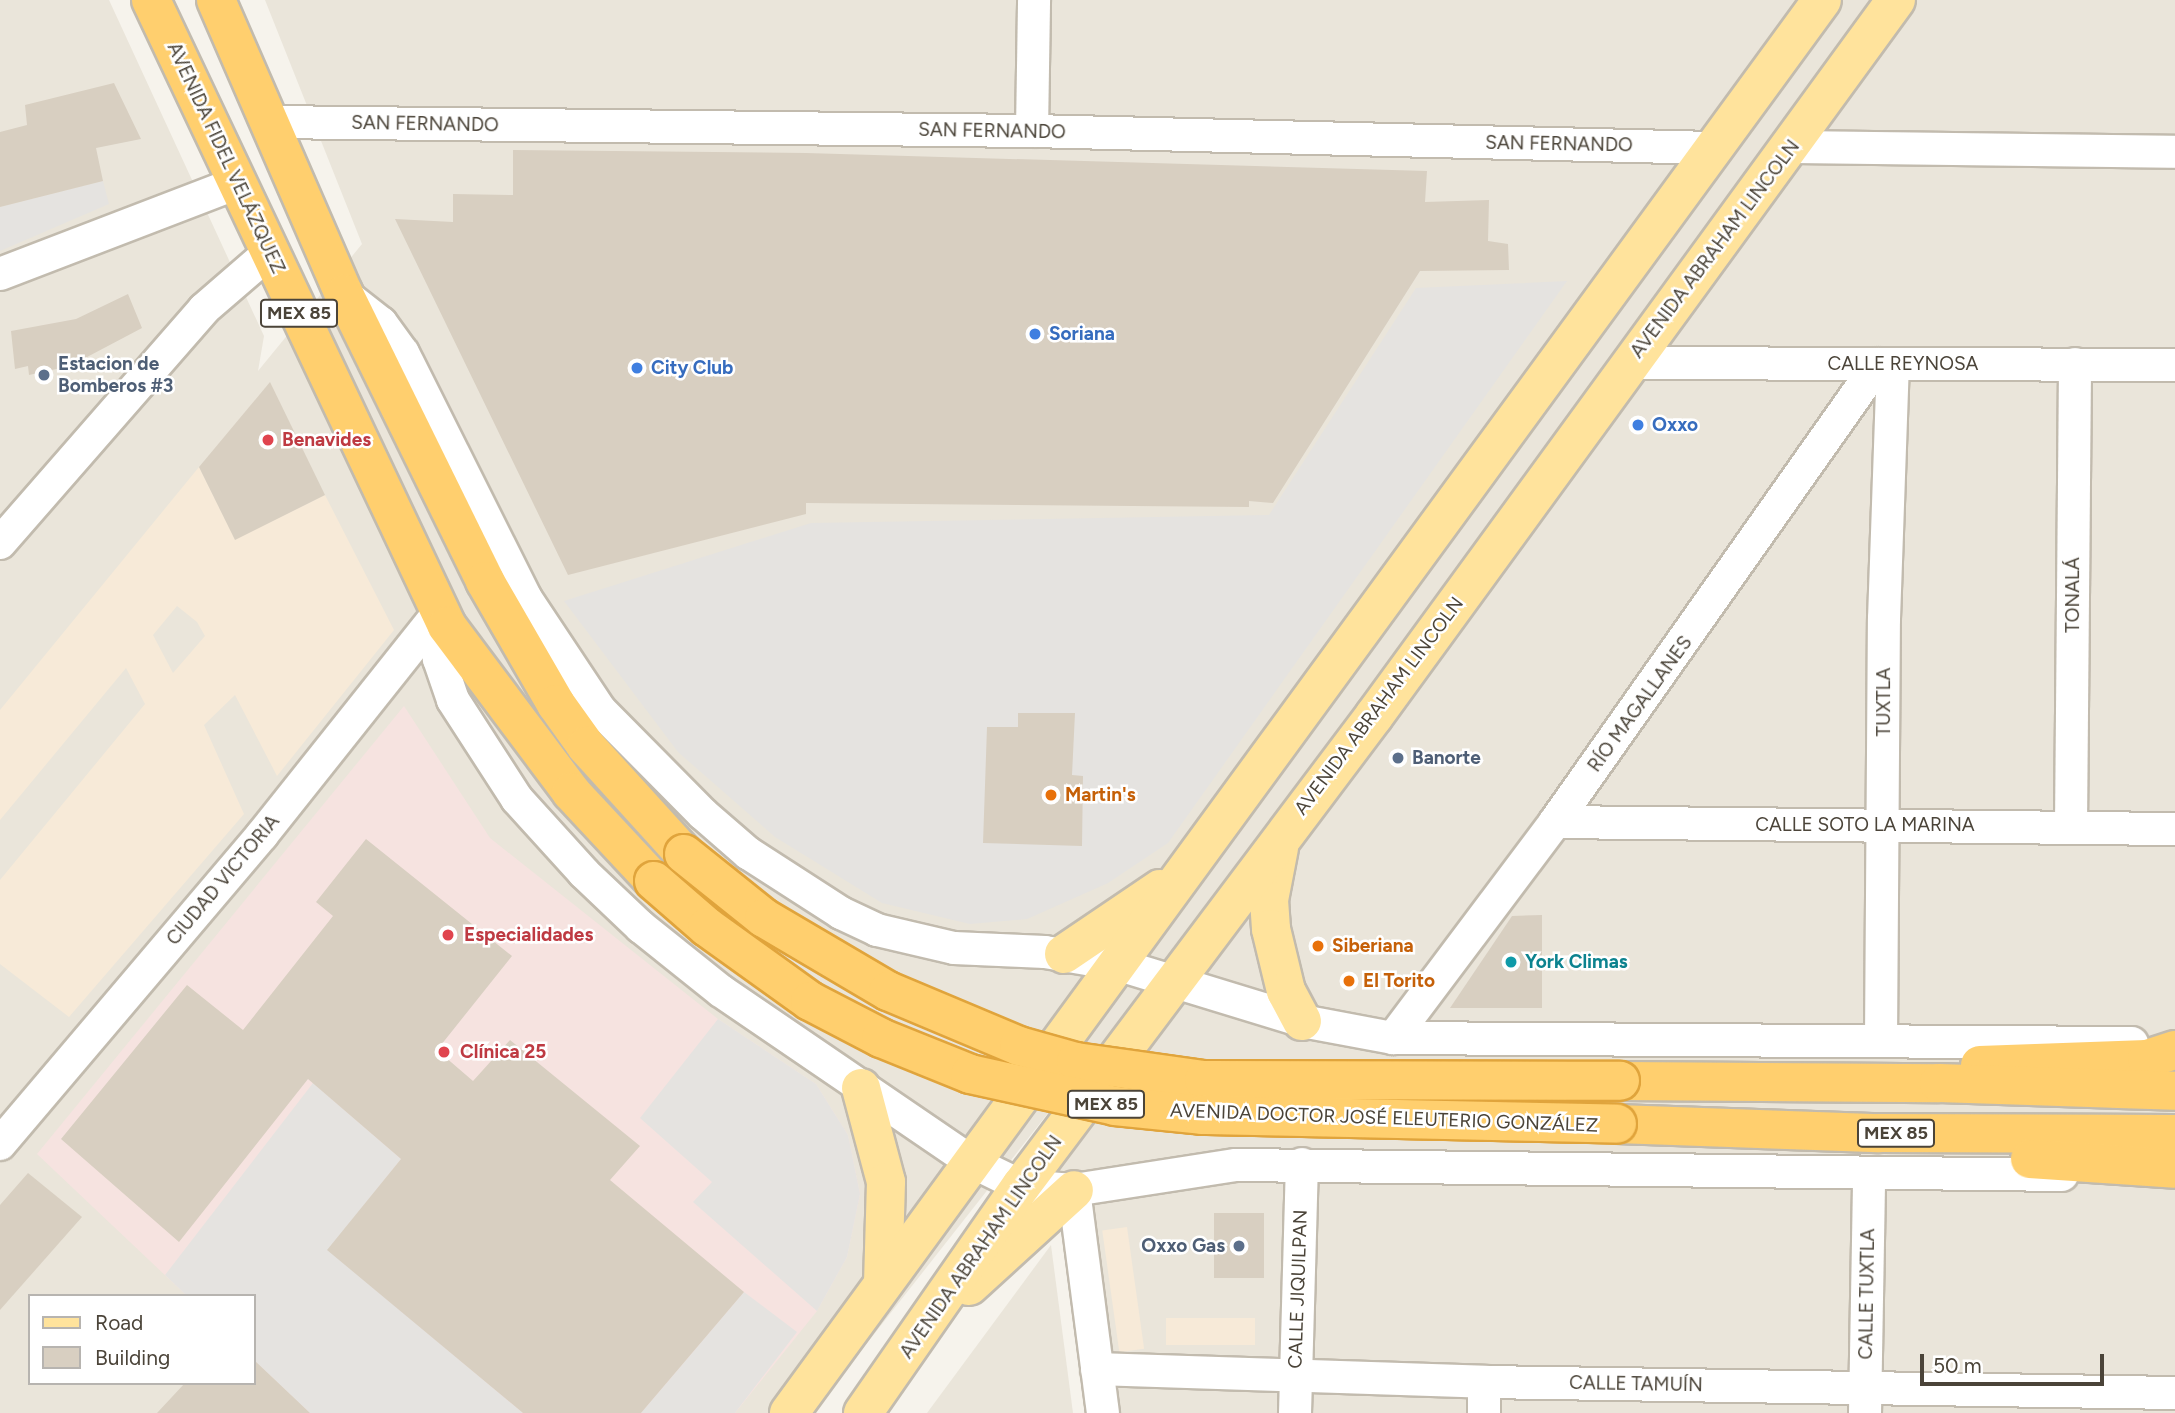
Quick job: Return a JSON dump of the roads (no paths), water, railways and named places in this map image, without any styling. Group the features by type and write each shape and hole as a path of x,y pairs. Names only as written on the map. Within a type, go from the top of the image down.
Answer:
{"highway":[{"name":"AVENIDA FIDEL VELÁZQUEZ","path":"152,0 444,618 571,792 654,881"},
{"name":"MEX 85","path":"216,0 344,294"},
{"name":"AVENIDA DOCTOR JOSÉ ELEUTERIO GONZÁLEZ","path":"344,294 451,516 550,693 586,746 684,855 764,918 878,986 998,1038 1076,1062 1204,1080 1939,1083 2175,1091"},
{"name":"AVENIDA DOCTOR JOSÉ ELEUTERIO GONZÁLEZ","path":"654,881 707,927 810,1001 933,1061 994,1080 1115,1106 1202,1115 1880,1133 2175,1134"},
{"path":"1939,1083 1984,1063 2147,1059 2175,1050"},
{"path":"1880,1133 1901,1148 1935,1155 2175,1169"}],"main road":[{"path":"789,1413 1822,0"},
{"name":"AVENIDA ABRAHAM LINCOLN","path":"863,1413 935,1314 1020,1186 1374,716 1896,0"},
{"path":"1338,664 1340,694 1356,709 1374,716"},
{"path":"1292,726 1327,729 1341,760"},
{"path":"1283,836 1271,877 1271,929 1286,991 1302,1021"},
{"path":"1064,954 1185,872"},
{"path":"861,1088 886,1182 883,1282"},
{"path":"935,1314 1030,1235 1074,1191"}],"street":[{"path":"1031,131 1034,0"},
{"name":"SAN FERNANDO","path":"270,122 1031,131 1714,148"},
{"path":"1791,147 2175,152"},
{"path":"0,274 237,183"},
{"path":"0,542 204,309 270,252"},
{"path":"344,294 381,323 403,353 501,552 555,645 600,710 703,814 783,878 877,930 954,948 1064,954 1116,964 1302,1021 1394,1038 2175,1044"},
{"name":"CALLE REYNOSA","path":"1630,362 2175,365"},
{"name":"RÍO MAGALLANES","path":"1394,1038 1555,822 1886,364"},
{"name":"TUXTLA","path":"1881,1040 1886,364"},
{"name":"TONALÁ","path":"2071,826 2075,364"},
{"path":"444,618 439,659 453,700 517,799 550,840 641,927 709,982 972,1162 1020,1186 1074,1191 1236,1165 1303,1164 1869,1174 2175,1175"},
{"name":"CIUDAD VICTORIA","path":"0,1144 444,618"},
{"name":"CALLE SOTO LA MARINA","path":"1555,822 2175,829"},
{"name":"CALLE JIQUILPAN","path":"1295,1413 1303,1164"},
{"name":"CALLE TUXTLA","path":"1865,1399 1869,1174"},
{"path":"1074,1191 1103,1413"},
{"name":"CALLE TAMUÍN","path":"1097,1369 1484,1382 1678,1399 2060,1401 2175,1392"},
{"path":"1484,1382 1484,1413"}],"place":[{"name":"Soriana","path":"1035,334"},
{"name":"City Club","path":"637,368"},
{"name":"Estacion de Bomberos #3","path":"44,375"},
{"name":"Oxxo","path":"1638,425"},
{"name":"Benavides","path":"268,440"},
{"name":"Banorte","path":"1398,758"},
{"name":"Martin's","path":"1051,795"},
{"name":"Especialidades","path":"448,935"},
{"name":"Siberiana","path":"1318,946"},
{"name":"York Climas","path":"1511,962"},
{"name":"El Torito","path":"1349,981"},
{"name":"Clínica 25","path":"444,1052"},
{"name":"Oxxo Gas","path":"1239,1246"}]}
